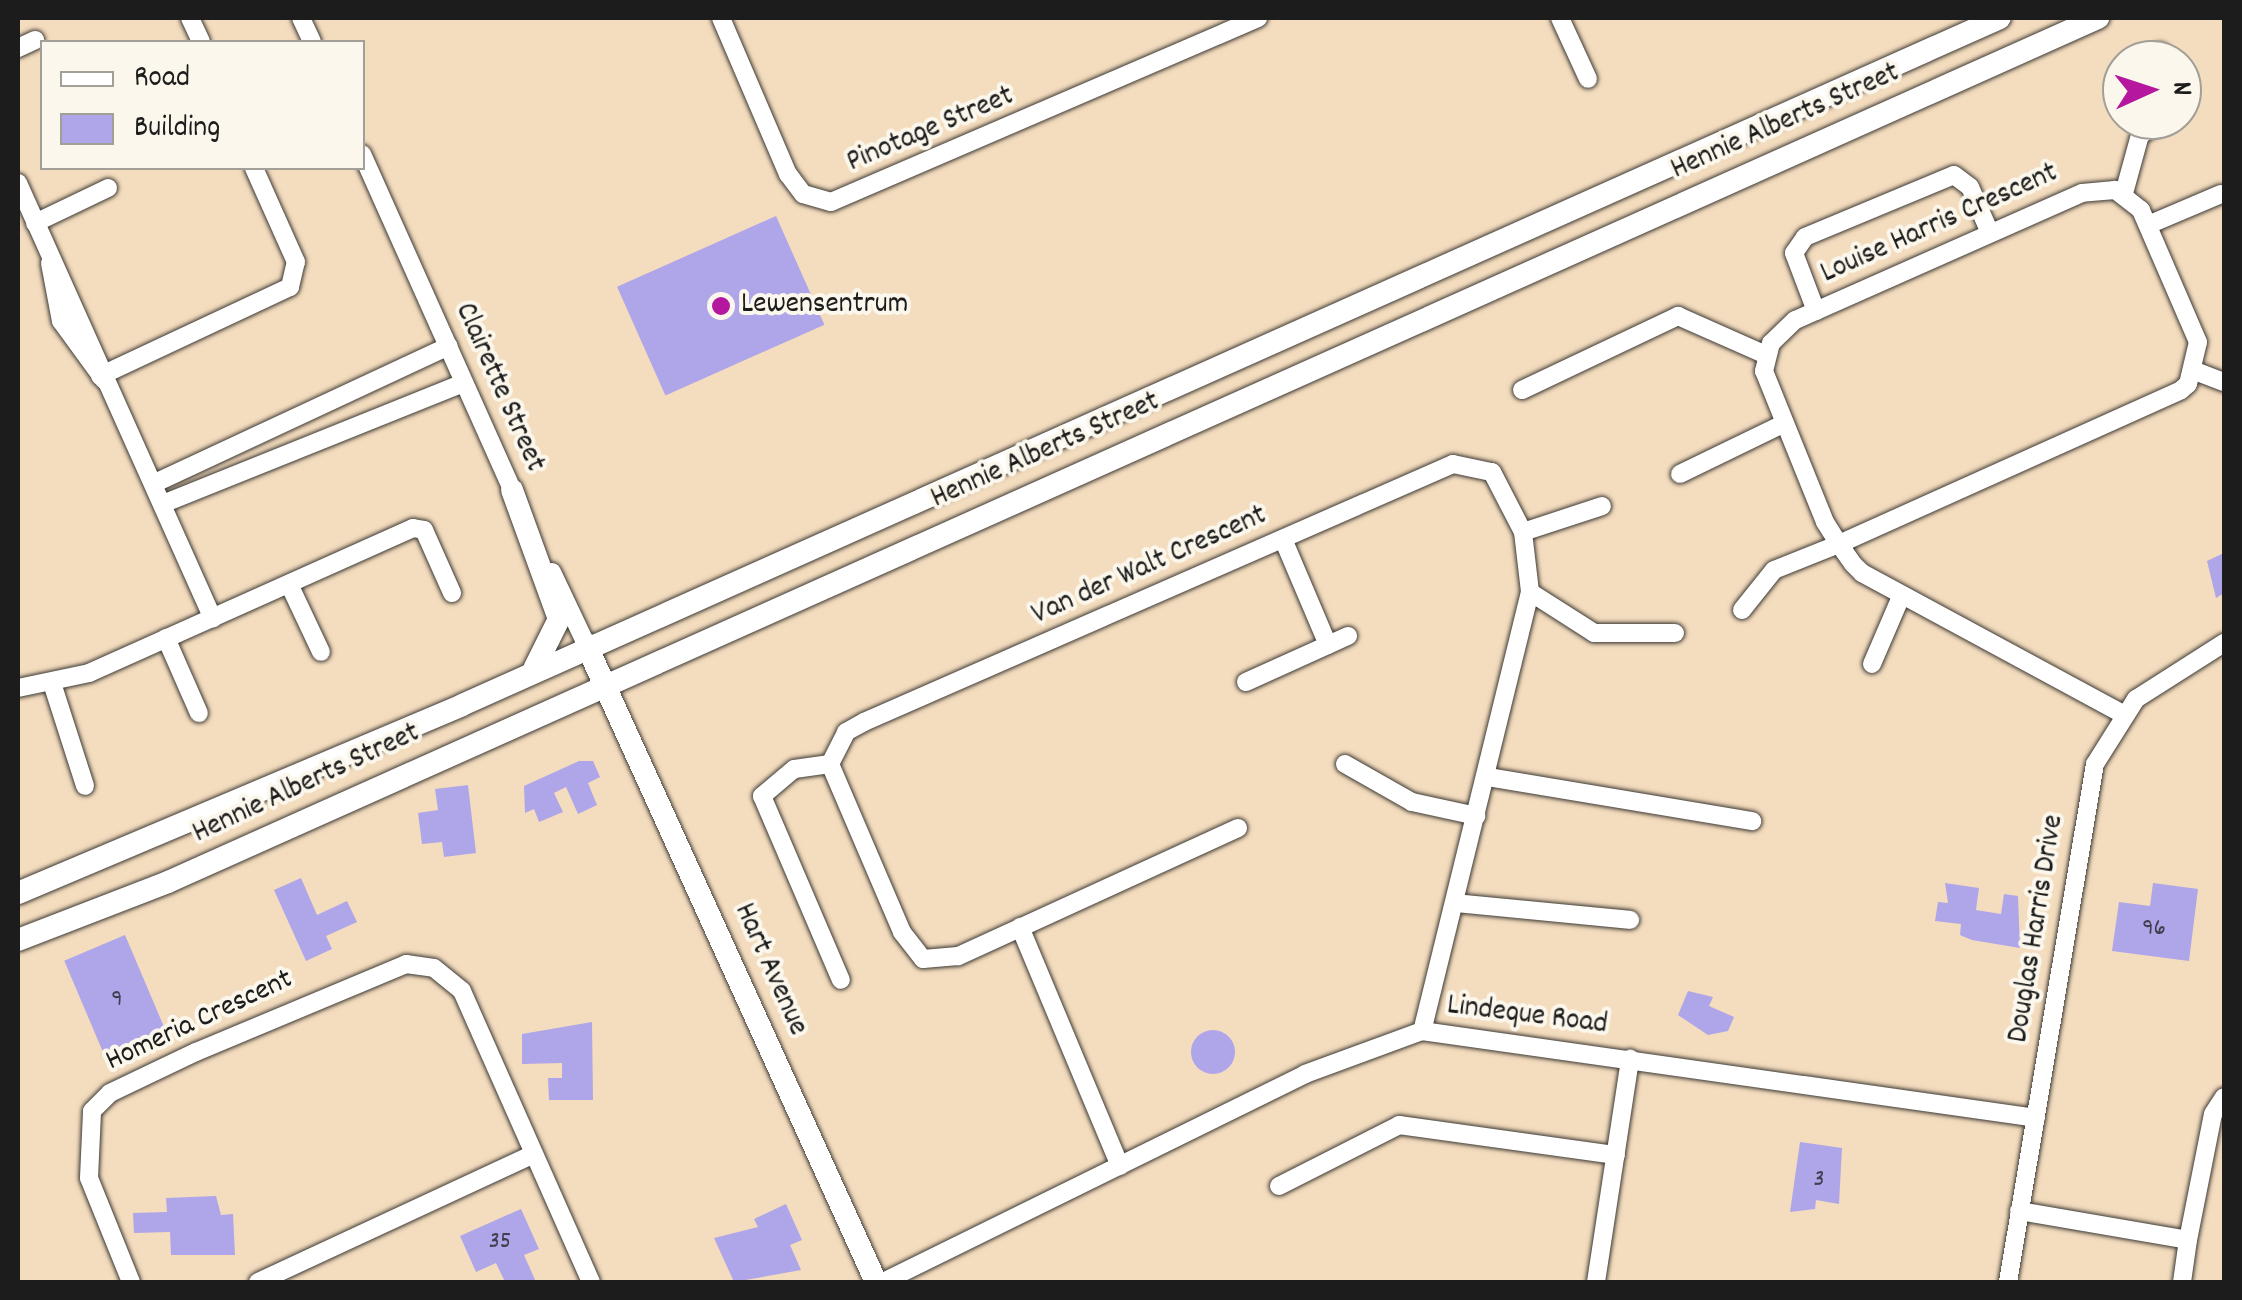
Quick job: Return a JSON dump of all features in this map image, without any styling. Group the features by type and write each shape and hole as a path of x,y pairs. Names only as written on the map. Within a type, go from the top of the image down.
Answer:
{"street":[{"name":"Pinotage Street","path":"721,18 788,174 803,194 831,202 1258,18"},
{"path":"1560,18 1588,79"},
{"name":"Hennie Alberts Street","path":"18,892 532,672 586,644 2000,18"},
{"name":"Hennie Alberts Street","path":"18,940 604,684 2098,18"},
{"path":"18,48 36,40"},
{"path":"1742,610 1774,570 2181,390 2196,371 2198,342 2148,225 2124,194 2139,140"},
{"name":"Clairette Street","path":"365,161 512,490 586,644"},
{"path":"106,379 290,288 296,262 255,170"},
{"path":"1816,311 1795,264 1806,237 1954,176 1970,187 1990,233"},
{"path":"18,183 214,618"},
{"path":"36,223 108,188"},
{"name":"Louise Harris Crescent","path":"1766,355 1782,329 1816,311 2090,190 2124,194"},
{"path":"2148,225 2221,194"},
{"path":"1522,390 1678,316 1766,355 1766,384 1839,544 1900,598 2123,714 2224,643"},
{"path":"155,483 449,346"},
{"path":"2196,371 2224,382"},
{"path":"165,504 464,382"},
{"path":"1680,474 1783,424"},
{"name":"Van der Walt Crescent","path":"830,764 846,732 864,722 1282,539 1474,462 1502,483 1523,532 1530,592 1488,777 1422,1031"},
{"path":"512,490 559,620 532,672"},
{"path":"1523,532 1602,506"},
{"path":"18,688 52,683 166,638 420,528 452,594"},
{"path":"1282,539 1328,645"},
{"path":"289,584 321,652"},
{"path":"1530,592 1594,633 1675,633"},
{"path":"1872,664 1900,598"},
{"path":"1246,682 1348,636"},
{"path":"166,638 198,713"},
{"name":"Hart Avenue","path":"586,644 880,1282"},
{"path":"52,683 85,786"},
{"name":"Douglas Harris Drive","path":"2008,1282 2087,794 2123,714"},
{"path":"841,980 762,796 794,770 830,764 902,932 923,959 958,956 1238,828"},
{"path":"1345,764 1412,802 1478,816"},
{"path":"1488,777 1752,821"},
{"path":"1455,902 1630,920"},
{"path":"1020,927 1120,1166"},
{"name":"Homeria Crescent","path":"130,1282 85,1152 86,1126 110,1093 388,968 419,964 449,977 534,1154"},
{"name":"Lindeque Road","path":"880,1282 1305,1074 1422,1031 2036,1118"},
{"path":"1596,1282 1630,1058"},
{"path":"2182,1282 2213,1114 2224,1097"},
{"path":"1280,1186 1400,1126 1616,1155"},
{"path":"258,1282 534,1154 592,1282"},
{"path":"2020,1211 2188,1240"}],"building":[{"name":"Lewensentrum","path":"776,216 824,325 665,395 617,287"},
{"path":"2224,553 2224,593 2216,598 2207,561"},
{"path":"579,761 593,761 600,777 588,783 597,805 578,814 566,787 554,793 563,812 539,822 534,809 525,813 524,786"},
{"path":"468,785 476,853 444,857 442,842 422,844 418,813 438,810 435,789"},
{"path":"301,878 317,915 347,901 357,922 326,936 332,949 306,961 274,890"},
{"path":"1945,883 1979,888 1976,910 2001,914 2004,894 2018,896 2020,948 1972,940 1960,935 1961,924 1935,921 1938,902 1948,903"},
{"path":"2153,883 2198,889 2189,961 2112,951 2119,902 2150,906"},
{"path":"125,935 170,1040 109,1066 64,961"},
{"path":"1688,991 1713,997 1709,1006 1734,1017 1728,1031 1708,1035 1678,1015"},
{"path":"592,1022 593,1100 549,1100 548,1078 562,1078 562,1063 522,1064 522,1034"},
{"path":"1213,1030 1229,1036 1235,1052 1229,1068 1213,1074 1197,1068 1191,1052 1197,1036"},
{"path":"1800,1142 1842,1148 1839,1204 1816,1200 1815,1209 1790,1212"},
{"path":"216,1196 221,1215 233,1214 235,1255 171,1255 170,1232 134,1233 133,1213 167,1212 166,1198"},
{"path":"786,1204 802,1240 790,1245 801,1270 734,1282 714,1238 758,1227 754,1219"},
{"path":"521,1209 539,1249 524,1255 536,1282 505,1282 496,1263 476,1272 460,1236"}],"place":[{"name":"Lewensentrum","path":"721,306"}]}
